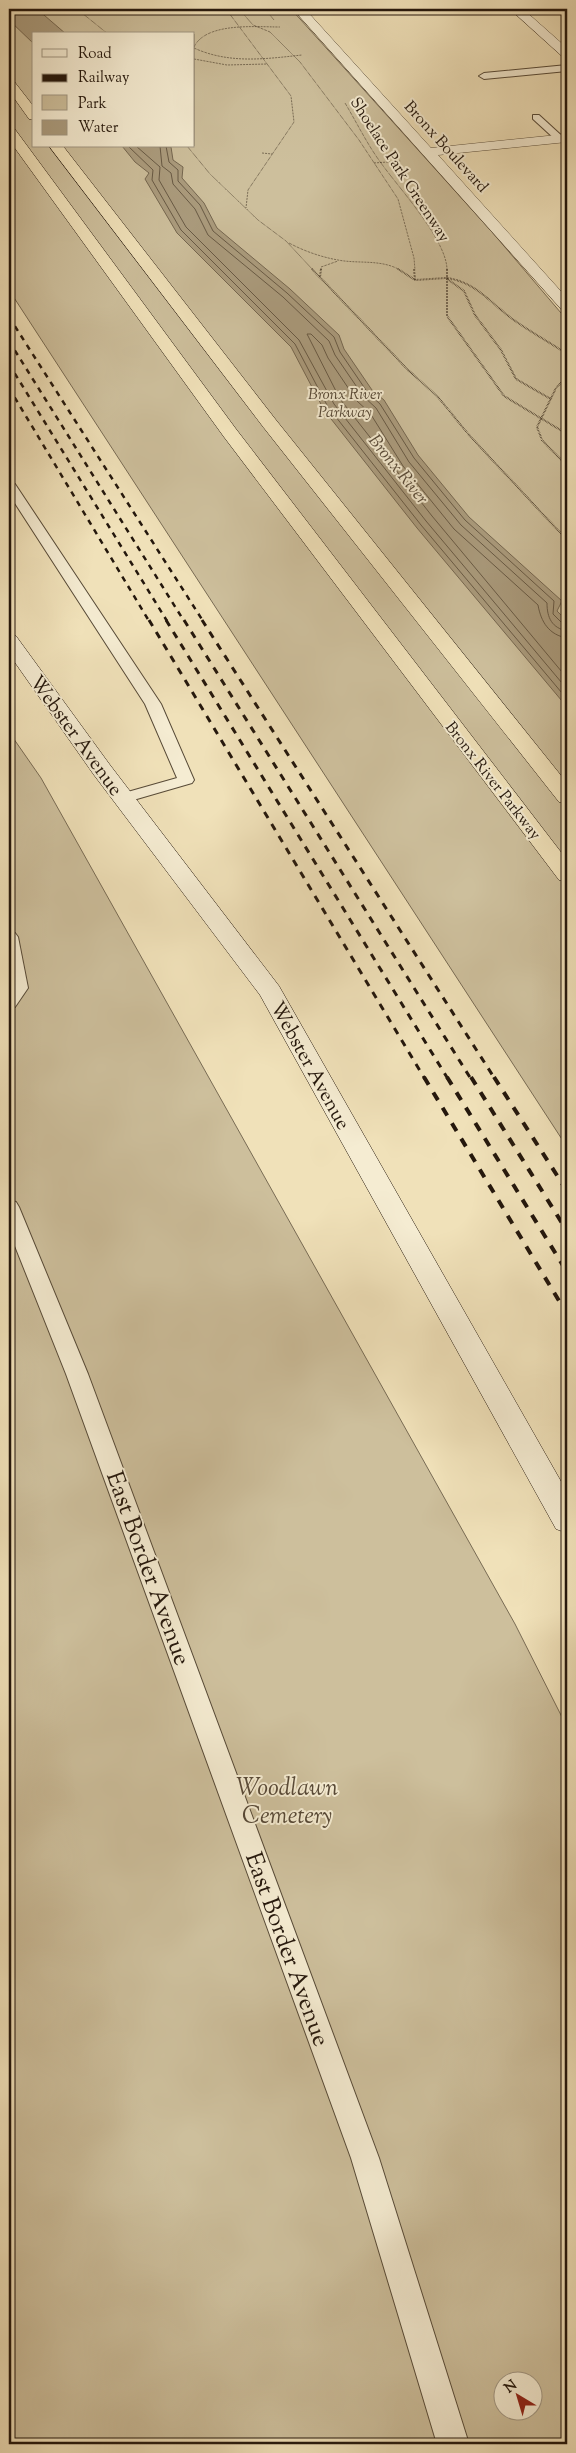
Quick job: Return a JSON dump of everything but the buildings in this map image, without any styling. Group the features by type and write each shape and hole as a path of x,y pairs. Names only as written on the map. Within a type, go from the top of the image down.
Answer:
{"highway":[{"path":"9,83 32,113"},
{"name":"Bronx River Parkway","path":"9,131 259,472 567,875"},
{"path":"58,148 270,424 567,796"}],"street":[{"name":"Bronx Boulevard","path":"299,9 430,152 567,307"},
{"path":"516,9 567,53"},
{"path":"430,152 564,139"},
{"name":"Webster Avenue","path":"9,640 123,798 270,992 567,1520"}],"lane":[{"path":"484,76 567,68"},
{"path":"536,117 564,139"},
{"path":"9,484 153,704 186,780 123,798"},
{"path":"9,937 19,988 9,1003"},
{"name":"East Border Avenue","path":"9,1207 77,1374 364,2158 453,2444"}],"path":[{"path":"77,9 106,32"},
{"path":"226,9 291,96 294,122 248,190 246,209"},
{"path":"239,9 253,25 270,32 294,56 398,198 414,258 415,280"},
{"path":"265,9 285,34"},
{"path":"195,41 200,36 240,28 280,27"},
{"path":"195,48 215,57 263,58 302,56 296,48"},
{"path":"195,59 227,64 266,64"},
{"name":"Shoelace Park Greenway","path":"343,100 380,162 424,219 444,256 447,266 447,316 504,396 567,434"},
{"path":"189,148 210,174 246,209 286,241 408,370 438,397 469,435 567,540"},
{"path":"262,153 272,154"},
{"path":"374,163 380,162"},
{"path":"286,241 300,249 338,260 377,263 397,268 415,280 459,278 474,285 512,318 567,354"},
{"path":"320,277 320,267 338,260"},
{"path":"446,278 464,290 475,315 501,350 516,379 550,399"},
{"path":"567,376 550,399 537,427 542,440 567,466"}],"green space":[{"name":"Bronx River Parkway","path":"9,9 291,9 492,232 567,320 567,1147 9,290"},
{"name":"Woodlawn Cemetery","path":"9,732 41,778 515,1624 567,1727 567,2444 9,2444"}],"water":[{"path":"9,9 37,9 64,32 32,32 32,42 9,20"},
{"name":"Bronx River","path":"124,148 171,148 173,160 183,167 182,178 204,203 217,228 290,289 339,335 344,349 372,390 384,400 418,455 469,517 562,601 557,611 567,621 567,707 417,528 324,410 291,347 177,233 145,179 149,173 135,162"}],"railway":[{"path":"9,317 203,621"},
{"path":"9,341 184,621"},
{"path":"9,364 167,621"},
{"path":"9,388 149,621"},
{"path":"149,620 425,1079"},
{"path":"166,620 448,1079"},
{"path":"184,620 471,1079"},
{"path":"202,620 495,1079"},
{"path":"424,1077 567,1314"},
{"path":"447,1077 567,1272"},
{"path":"471,1077 567,1231"},
{"path":"494,1077 567,1191"}]}
